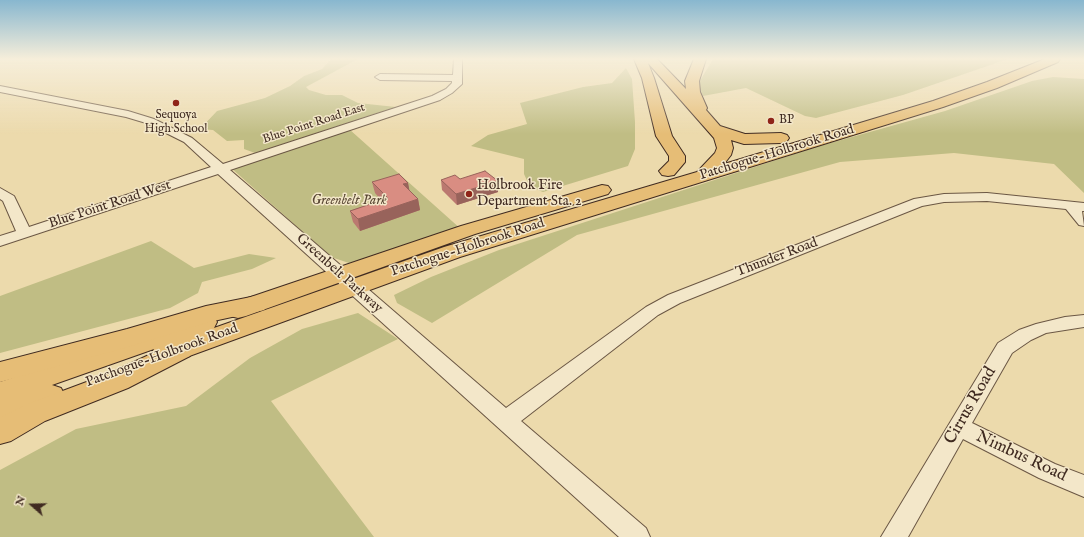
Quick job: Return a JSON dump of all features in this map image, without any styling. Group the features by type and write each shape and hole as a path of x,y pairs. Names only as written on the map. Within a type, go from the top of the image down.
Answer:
{"main road":[{"path":"650,84 664,136 677,156 677,162 668,171"},
{"path":"674,84 710,124 724,143 723,155 701,176"},
{"path":"692,84 692,87 710,124 744,139 781,138"},
{"name":"Patchogue-Holbrook Road","path":"0,414 181,349 499,220 964,84"},
{"name":"Patchogue-Holbrook Road","path":"0,393 256,304 347,281 503,236 938,104 994,84"},
{"path":"0,372 128,338 206,314 256,304"},
{"path":"0,432 35,413 118,381 181,349"}],"street":[{"name":"Blue Point Road East","path":"220,168 436,98 454,88 456,84"},
{"name":"Greenbelt Parkway","path":"0,89 104,108 150,121 188,140 637,537"},
{"name":"Blue Point Road West","path":"0,241 220,168"},
{"path":"0,192 9,199 24,233"},
{"name":"Thunder Road","path":"506,420 652,311 674,299 919,202 944,198 987,196 1078,207"},
{"path":"1078,207 1084,222"},
{"name":"Cirrus Road","path":"894,537 1005,348 1042,328 1084,321"},
{"name":"Nimbus Road","path":"958,427 1047,471 1084,486"}],"green space":[{"path":"293,84 311,84 306,87 309,90 326,95 342,95 358,103 396,107 255,153 244,149 244,140 227,141 213,130 200,129 217,111 265,98"},
{"path":"604,84 632,84 635,149 628,166 543,192 530,187 524,174 524,159 471,146 488,135 527,124 520,103 583,87"},
{"path":"698,84 935,84 903,95 816,118 805,116 746,88 703,96"},
{"path":"1023,84 1084,84 1084,193 1054,164 954,153 840,162 577,235 432,323 397,303 394,295 431,277 499,250 816,147 945,111"},
{"name":"Greenbelt Park","path":"349,129 462,230 349,263 331,257 230,167"},
{"path":"151,241 194,268 249,254 276,258 252,269 202,282 198,293 170,308 0,353 0,296"},
{"path":"358,313 398,339 271,401 374,537 0,537 0,470 76,429 186,406 250,358 302,329"}],"building":[{"path":"485,171 498,181 456,194 441,180 455,175 460,179"},
{"path":"399,174 408,183 403,184 418,199 358,219 350,211 388,198 372,182"}],"place":[{"name":"Sequoya High School","path":"176,103"},
{"name":"BP","path":"771,121"},
{"name":"Holbrook Fire Department Sta. 2","path":"469,194"}]}
